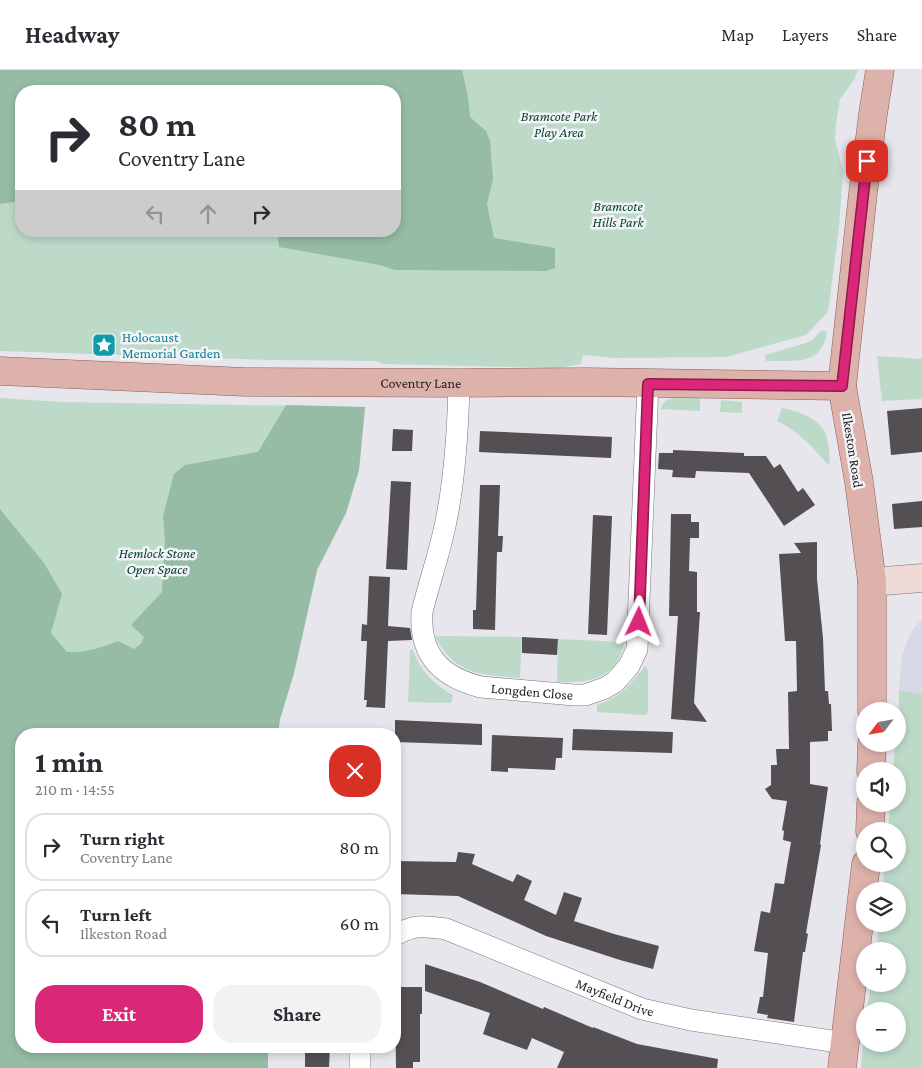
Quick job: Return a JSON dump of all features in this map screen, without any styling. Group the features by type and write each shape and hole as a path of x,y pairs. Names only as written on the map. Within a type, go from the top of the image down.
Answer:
{"main road":[{"name":"Ilkeston Road","path":"872,702 872,582 859,482 842,386 872,114 880,70"},
{"name":"Coventry Lane","path":"0,371 246,382 587,382 842,386"},
{"path":"872,582 922,578"},
{"path":"844,1056 865,872"}],"street":[{"name":"Longden Close","path":"459,383 451,491 446,524 422,612 421,626 424,643 440,668 470,684 481,687 574,695 593,693 614,682 630,666 637,649 648,384"},
{"name":"Mayfield Drive","path":"401,932 411,927 428,926 446,929 642,1009 844,1056"},
{"path":"360,1053 360,1068"}],"shaded area":[{"path":"922,619 922,694 899,690 902,656 908,639"}],"green space":[{"name":"Bramcote Hills Park","path":"0,70 858,70 854,80 840,99 836,124 835,139 843,171 839,228 828,312 806,335 726,357 615,358 583,355 581,364 558,368 383,364 377,361 270,360 0,351"},
{"path":"0,70 462,70 470,117 486,131 490,141 493,179 487,204 494,238 555,248 555,268 546,271 395,270 380,265 279,247 278,237 401,237 401,85 15,85 15,202 0,204"},
{"path":"822,330 827,332 824,343 813,356 796,361 766,361 765,355 806,343"},
{"path":"877,356 922,359 922,399 882,401"},
{"path":"679,396 700,398 700,411 660,409 665,401"},
{"name":"Hemlock Stone Open Space","path":"0,398 62,402 365,407 359,470 346,513 317,570 294,673 279,728 15,728 15,1053 268,1053 268,1068 0,1068"},
{"path":"721,400 742,402 742,413 720,412"},
{"name":"Hemlock Stone Open Space","path":"286,405 365,407 359,470 346,513 317,570 294,673 279,728 15,728 15,1053 268,1053 268,1068 0,1068 0,509 44,563 62,594 51,633 67,652 93,650 118,641 134,649 141,644 144,637 131,625 162,592 165,541 163,516 174,474 185,465 258,452"},
{"path":"782,408 809,417 821,426 825,431 828,441 830,462 828,465 805,440 777,421"},
{"path":"435,636 522,637 520,678 481,674 460,666 451,659"},
{"path":"558,639 624,642 616,664 609,671 591,680 557,682"},
{"path":"412,649 419,664 428,676 453,695 451,703 408,702 410,650"},
{"path":"645,666 648,670 648,712 645,715 597,712 597,705 613,698 624,690"},
{"path":"899,690 922,694 922,1068 861,1068 862,1052 906,1052 906,1002 868,1002 870,992 906,992 906,942 877,942 878,932 906,932 906,882 883,882 884,872 906,872 906,822 889,822 889,812 906,812 906,762 894,762 894,752 906,752 906,702 899,702"}],"building":[{"path":"922,408 922,452 891,455 887,411"},
{"path":"393,429 413,430 412,451 392,451"},
{"path":"480,431 612,437 611,458 479,452"},
{"path":"673,450 744,453 744,456 766,456 774,468 780,464 798,492 803,488 815,505 784,526 749,473 696,471 695,478 672,477 673,470 658,469 659,453 673,453"},
{"path":"391,481 411,482 407,570 386,569"},
{"path":"480,485 500,485 498,536 503,536 502,552 497,552 495,630 473,629 473,610 476,610"},
{"path":"922,501 922,527 894,529 892,504"},
{"path":"671,514 691,514 691,522 699,522 699,538 690,538 689,571 697,572 697,612 700,612 694,703 707,722 671,719 678,616 669,616"},
{"path":"593,515 612,516 607,635 588,634"},
{"path":"817,542 817,579 823,638 825,691 828,691 829,704 831,704 832,731 828,731 828,741 810,742 810,784 828,787 794,1022 767,1018 768,1015 757,1013 760,997 763,997 768,953 754,951 761,911 770,913 775,883 784,884 791,842 783,840 784,831 782,830 787,801 772,799 765,789 771,785 771,765 777,765 776,749 789,749 788,692 797,691 796,641 785,641 779,554 801,553 794,543"},
{"path":"369,576 390,577 388,626 410,628 412,640 388,641 385,708 366,707 367,700 364,700 367,641 361,641 362,624 367,625"},
{"path":"522,637 558,639 557,655 522,653"},
{"path":"395,720 482,724 482,745 401,742 401,728 395,728"},
{"path":"573,729 673,732 672,753 572,750"},
{"path":"492,735 563,738 562,758 556,758 555,770 508,768 508,772 491,771"},
{"path":"458,852 475,854 472,864 513,882 517,874 532,881 524,900 556,915 564,892 582,898 574,921 659,946 653,969 546,936 458,896 401,894 401,861 456,862"},
{"path":"425,964 480,982 543,1009 544,1007 637,1044 718,1059 717,1068 557,1068 564,1052 532,1038 527,1050 483,1034 490,1013 425,991"},
{"path":"401,987 422,987 420,1062 413,1062 413,1068 396,1068 396,1053 401,1053"},
{"path":"305,1053 330,1053 329,1067 305,1067"}],"place":[{"name":"Holocaust Memorial Garden","path":"104,345"}],"route":[{"path":"639,622 648,384 842,386 867,161"}],"park label":[{"name":"Bramcote Park Play Area","path":"559,124"}]}
